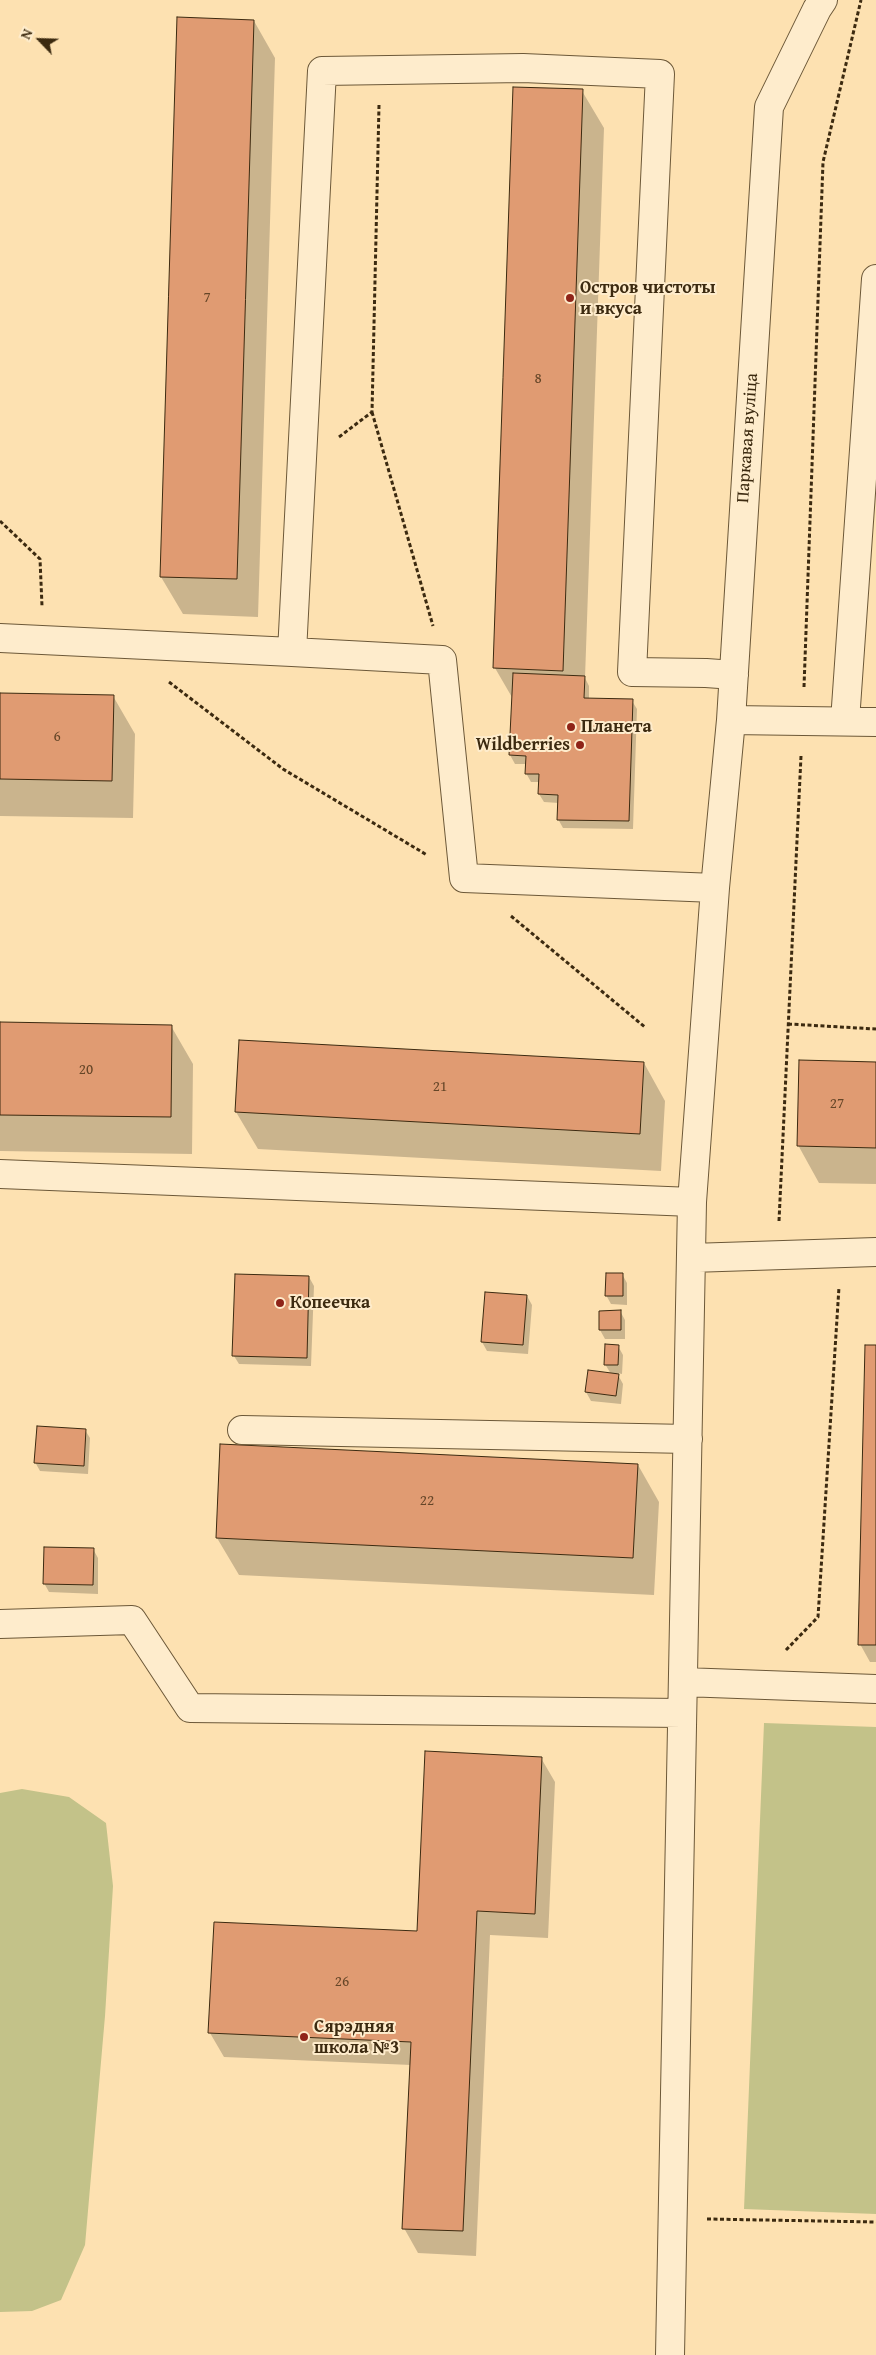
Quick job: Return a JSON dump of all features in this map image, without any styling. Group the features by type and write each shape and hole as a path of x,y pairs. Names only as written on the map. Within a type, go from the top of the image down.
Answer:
{"street":[{"name":"Паркавая вуліца","path":"670,2355 692,1202 715,888 731,720 769,106 817,8 823,0"},
{"path":"292,652 322,71 523,68 660,74 632,672 734,675"},
{"path":"845,721 876,279"},
{"path":"0,638 44,638 442,660 464,878 715,888"},
{"path":"731,720 876,722"},
{"path":"0,1174 692,1202"},
{"path":"691,1258 876,1252"},
{"path":"242,1430 688,1439"},
{"path":"0,1624 132,1620 190,1708 682,1713"},
{"path":"683,1682 876,1689"}],"path":[{"path":"777,1255 803,721 823,162 861,0"},
{"path":"380,70 372,412 442,660"},
{"path":"301,464 372,412"},
{"path":"0,521 40,559 44,638"},
{"path":"164,679 283,769 464,878"},
{"path":"510,915 646,1028"},
{"path":"788,1024 876,1029"},
{"path":"752,1685 818,1617 842,1253"},
{"path":"674,2219 876,2222"}],"shaded area":[{"path":"764,1723 876,1727 876,2214 744,2209"},
{"path":"22,1789 69,1797 106,1823 113,1886 105,2016 85,2245 61,2300 32,2311 0,2312 0,1793"}],"building":[{"path":"177,17 254,20 237,579 160,577"},
{"path":"513,87 583,89 563,671 493,668"},
{"name":"Планета","path":"513,673 585,676 584,698 633,699 629,821 557,820 558,795 538,794 539,774 525,774 526,756 509,755"},
{"path":"0,693 114,695 112,781 0,779"},
{"path":"0,1022 172,1025 171,1117 0,1115"},
{"path":"239,1040 644,1062 640,1134 235,1112"},
{"path":"799,1060 876,1062 876,1148 797,1146"},
{"path":"606,1273 623,1273 623,1296 605,1296"},
{"path":"235,1274 309,1276 307,1358 232,1356"},
{"path":"485,1292 527,1295 523,1345 481,1342"},
{"path":"621,1310 621,1330 599,1330 599,1311"},
{"path":"605,1344 619,1345 618,1365 604,1365"},
{"path":"865,1345 876,1345 876,1645 858,1645"},
{"path":"588,1370 619,1374 616,1396 585,1392"},
{"path":"37,1426 86,1429 84,1466 34,1463"},
{"path":"220,1444 638,1464 633,1558 216,1538"},
{"path":"44,1547 94,1548 93,1585 43,1584"},
{"path":"425,1751 542,1757 535,1914 477,1911 463,2231 402,2229 411,2042 208,2033 214,1922 417,1931"}],"place":[{"name":"Остров чистоты и вкуса","path":"570,298"},
{"name":"Планета","path":"571,727"},
{"name":"Wildberries","path":"580,745"},
{"name":"Копеечка","path":"280,1303"},
{"name":"Сярэдняя школа №3","path":"304,2037"}]}
